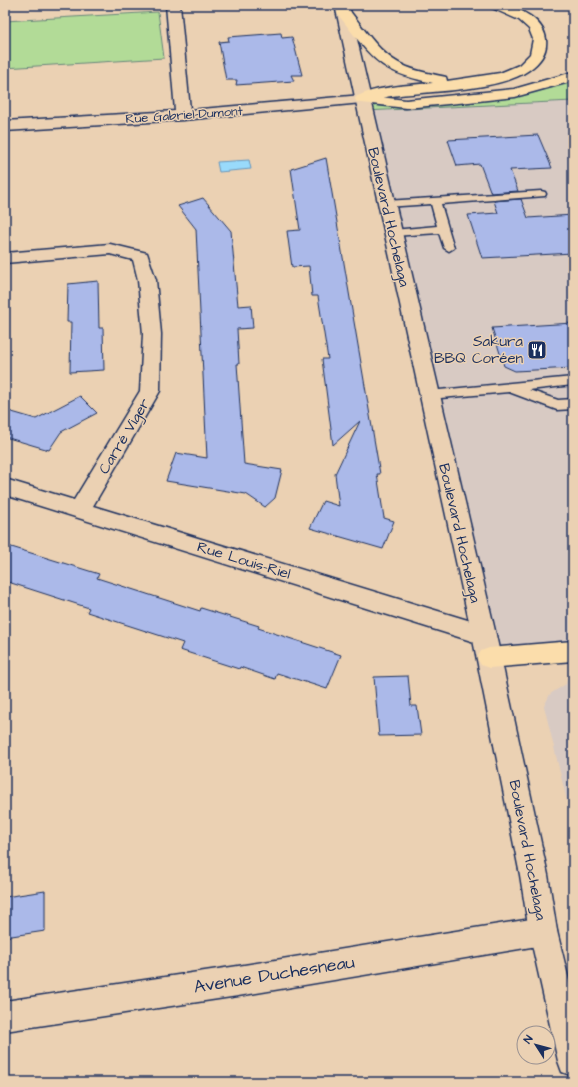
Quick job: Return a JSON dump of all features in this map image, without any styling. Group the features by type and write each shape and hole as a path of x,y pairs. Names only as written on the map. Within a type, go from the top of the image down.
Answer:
{"highway":[{"path":"362,99 394,90 488,81 513,73 532,63 540,50 540,38 536,29 527,20 512,10 497,5"},
{"path":"343,9 380,57 396,67 420,76 464,83"},
{"path":"362,99 406,104 515,93 573,76"},
{"path":"488,658 573,651"}],"street":[{"path":"173,5 183,100 182,115"},
{"name":"Boulevard Hochelaga","path":"343,9 362,99 484,635 534,875 543,931 573,1061"},
{"name":"Rue Gabriel-Dumont","path":"5,126 182,115 362,99"},
{"name":"Carré Viger","path":"5,258 110,249 141,257 147,280 152,334 150,392 80,509"},
{"name":"Rue Louis-Riel","path":"5,487 484,635"},
{"name":"Avenue Duchesneau","path":"5,1016 238,981 543,931"}],"lane":[{"path":"386,204 541,194"},
{"path":"435,200 449,248"},
{"path":"393,233 444,229"},
{"path":"429,395 573,381"},
{"path":"510,387 556,405 573,404"}],"shaded area":[{"path":"573,101 573,651 489,658 365,111"},
{"path":"573,677 573,826 544,706 550,694 566,684 567,678"}],"green space":[{"path":"158,12 164,58 5,68 5,21"},
{"path":"573,76 573,101 365,111 362,99 406,104 515,93"}],"water":[{"path":"249,160 251,169 219,172 217,162"}],"building":[{"path":"281,33 282,38 292,37 302,75 291,75 294,81 236,85 237,80 226,80 219,42 229,41 228,37"},
{"path":"538,135 552,168 510,170 518,191 491,193 480,164 457,166 448,140"},
{"path":"326,158 380,474 377,474 384,518 394,521 383,549 310,528 323,501 339,506 335,474 360,421 333,445 322,359 328,359 318,296 312,296 309,266 292,267 287,231 300,230 291,169"},
{"path":"203,198 231,231 238,306 251,305 253,328 237,329 239,364 237,364 244,464 282,470 275,498 265,507 246,494 166,481 176,453 207,458 196,229 178,206"},
{"path":"521,199 528,218 573,215 573,253 482,258 468,215 498,213 494,201"},
{"path":"98,281 99,328 103,328 104,370 70,372 71,322 67,322 68,284"},
{"path":"573,323 573,368 515,371 504,366 492,328"},
{"path":"80,396 97,413 61,432 49,450 5,437 5,410 36,419"},
{"path":"5,545 99,574 97,578 200,611 201,608 259,626 258,628 341,655 327,689 277,673 275,679 240,667 239,669 180,650 183,643 87,612 89,608 5,581"},
{"path":"408,676 411,706 417,706 421,735 379,736 374,677"},
{"path":"45,891 45,931 5,937 5,897"}],"place":[{"name":"Sakura BBQ Coréen","path":"537,350"}]}
